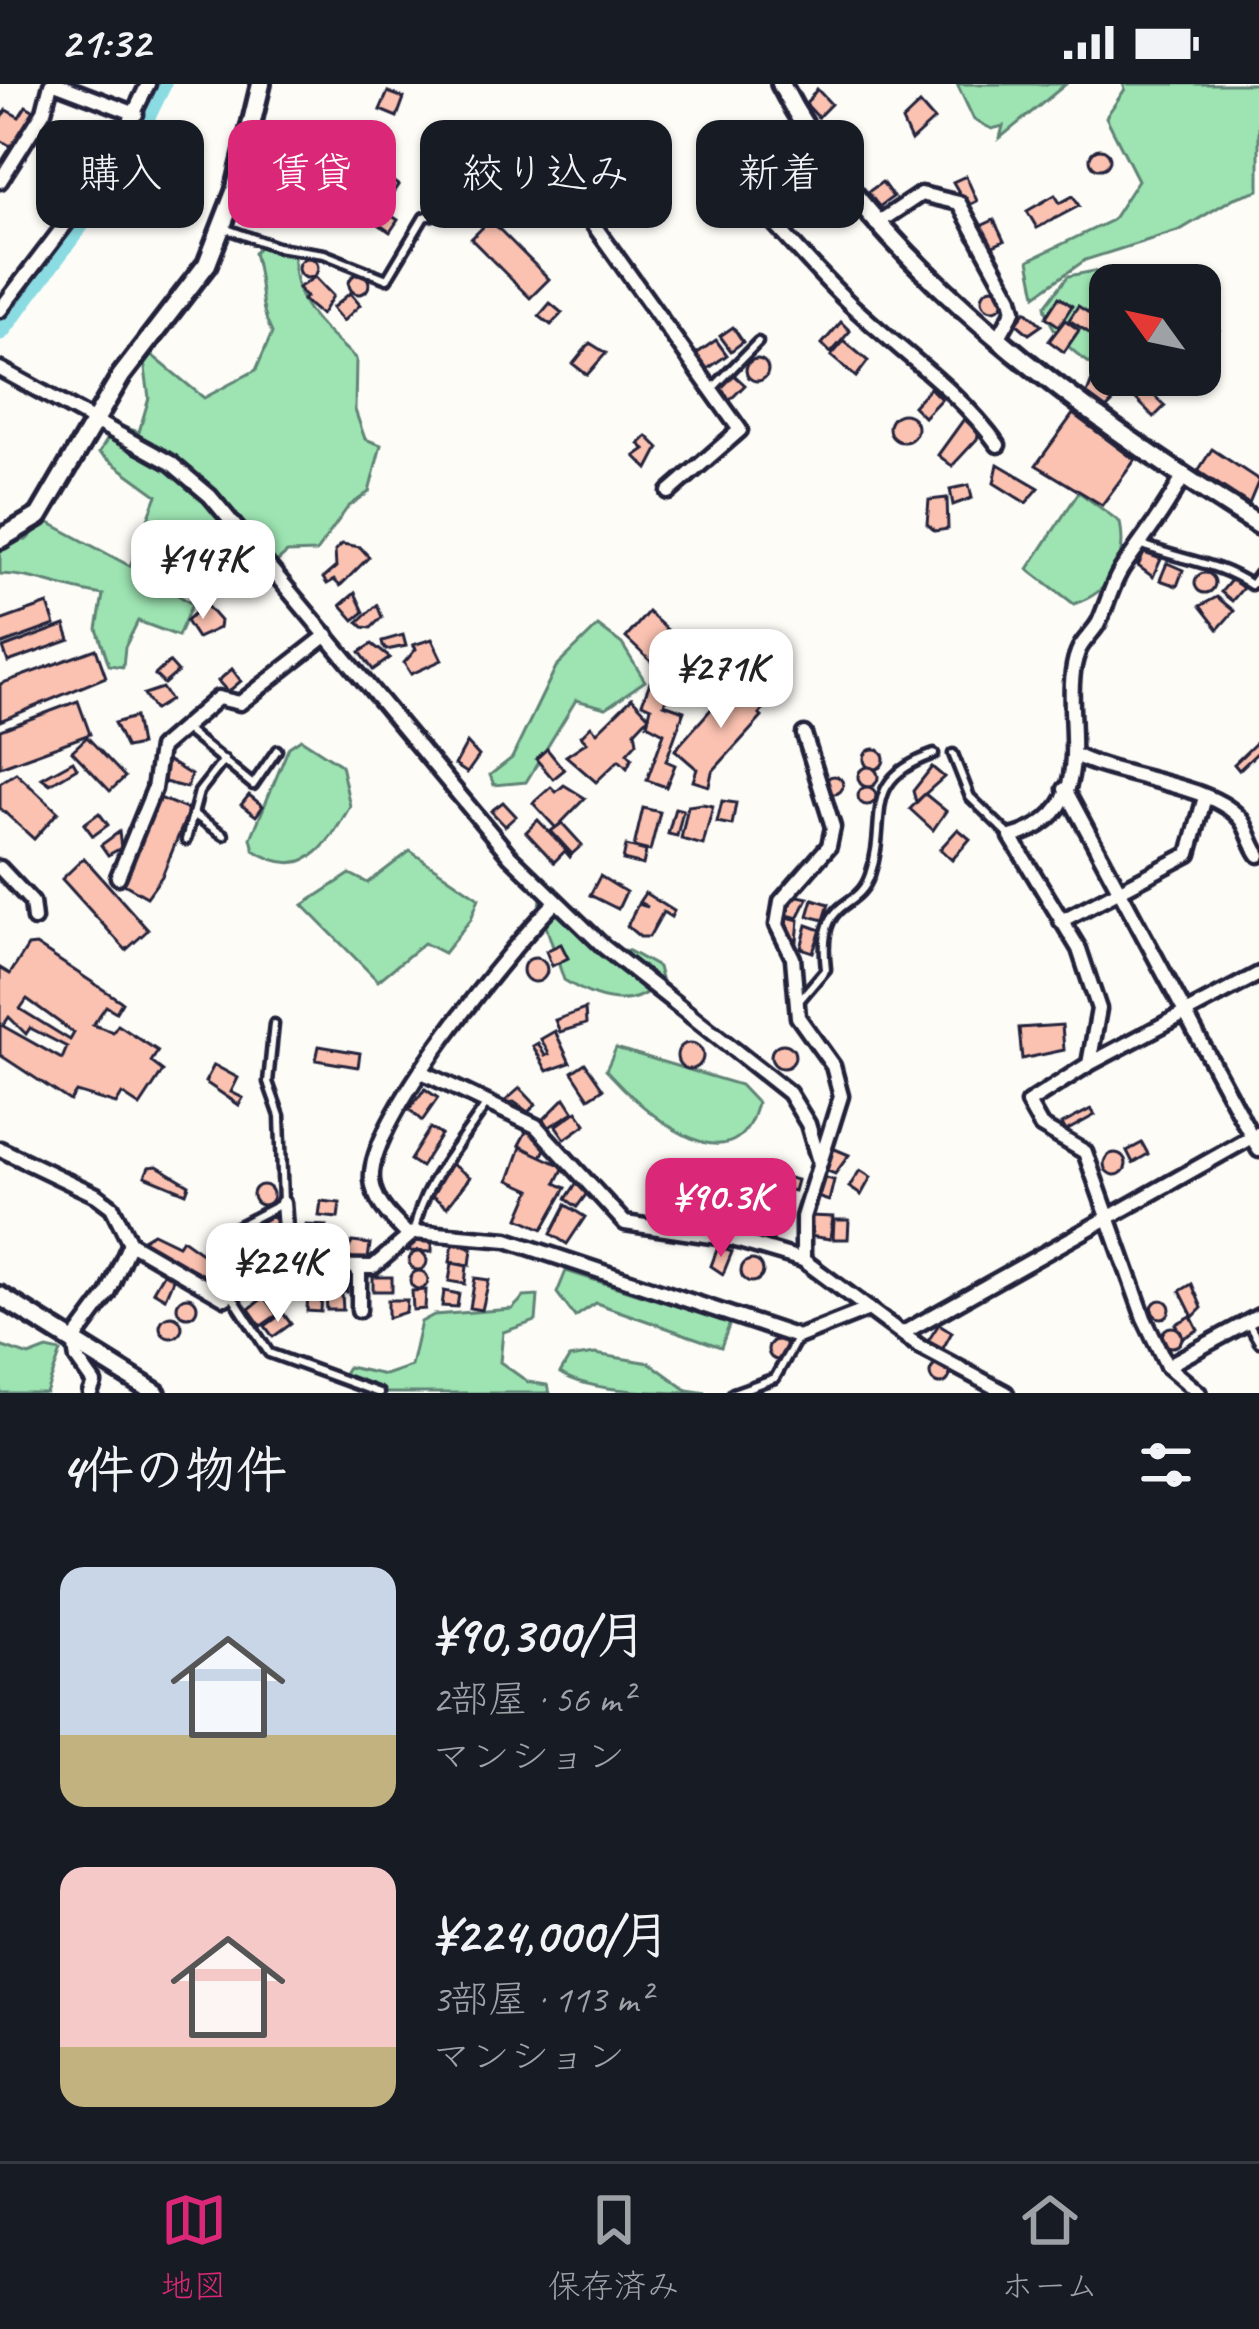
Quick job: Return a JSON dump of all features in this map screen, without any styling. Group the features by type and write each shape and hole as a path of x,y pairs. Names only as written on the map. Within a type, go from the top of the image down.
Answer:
{"street":[{"path":"0,182 57,84 136,114"},
{"path":"0,310 84,203 136,114 148,84"},
{"path":"0,539 40,516 130,362 191,290 224,228 261,84"},
{"path":"781,84 809,135 876,224 1114,434 1259,525"},
{"path":"876,224 921,194 959,203 1011,298 1014,310 1000,335"},
{"path":"596,228 740,430 670,492"},
{"path":"782,228 817,272 914,356 998,445"},
{"path":"0,369 189,476 327,635 481,826 556,902 789,1094 808,1124 818,1157"},
{"path":"1089,1064 1100,1009 1079,949 1011,837 1042,826 1065,788 1075,755 1078,651 1097,627 1124,565 1143,545 1183,477"},
{"path":"118,877 154,789 160,748 218,698 240,703 327,635"},
{"path":"802,1260 803,1217 818,1157 837,1116 842,1083 804,1030 796,1005 793,958 776,912 830,846 833,827 804,734"},
{"path":"1075,755 1096,767 1205,797 1241,819 1259,855"},
{"path":"1065,788 1259,1150"},
{"path":"1061,921 1189,854 1205,797"},
{"path":"0,868 32,902 34,919"},
{"path":"556,902 485,978 385,1136 371,1177 382,1207 410,1233 507,1240 798,1337 869,1309"},
{"path":"1198,1393 1167,1366 1105,1216 1104,1198 1085,1152 1041,1126 1028,1103 1089,1064 1259,974"},
{"path":"424,1073 517,1114 554,1141 585,1184 625,1223 732,1239 802,1260 977,1387 1006,1393"},
{"path":"903,1333 1255,1135"},
{"path":"0,1149 96,1195 112,1207 130,1243 225,1298 256,1276 288,1265 358,1271 373,1267 410,1233"},
{"path":"283,1203 288,1265"},
{"path":"90,1393 94,1383 77,1359 74,1340 108,1294 130,1243"},
{"path":"358,1271 359,1310"},
{"path":"0,1296 156,1393"},
{"path":"1167,1366 1253,1319"}],"lane":[{"path":"224,228 277,247 324,254 387,279 420,224"},
{"path":"711,390 758,342"},
{"path":"1143,545 1185,561 1224,567 1251,585 1259,574"},
{"path":"183,728 253,784 277,750"},
{"path":"796,1005 826,969 823,942 835,912 869,878 874,831 889,780 907,764 934,754"},
{"path":"953,754 970,797 1011,837"},
{"path":"186,840 199,793 224,760"},
{"path":"193,814 224,835"},
{"path":"256,1276 232,1229 283,1203 280,1116 268,1082 274,1024"},
{"path":"410,1233 427,1184 446,1167 487,1103"},
{"path":"232,1296 269,1353 380,1393"},
{"path":"1253,1319 1259,1342"},
{"path":"733,1393 775,1378 798,1337"}],"green space":[{"path":"957,84 1066,84 1000,138 1003,126 992,129 974,120"},
{"path":"1123,84 1259,84 1259,190 1234,198 1180,230 1085,260 1036,295 1029,260 1112,220 1138,180 1106,117 1125,89"},
{"path":"267,237 294,252 297,287 310,313 356,359 355,410 365,439 381,445 369,492 348,507 316,552 287,553 271,567 232,519 178,595 192,604 178,636 138,621 125,647 123,667 109,665 97,629 103,595 0,574 0,543 26,540 46,521 130,566 157,495 99,453 116,425 139,432 149,398 144,361 153,356 204,398 256,370 272,333 254,253"},
{"path":"1089,272 1089,362 1055,330 1045,306 1068,276"},
{"path":"1079,492 1120,522 1122,536 1119,562 1107,583 1074,604 1028,569"},
{"path":"598,626 622,644 645,681 606,708 576,700 526,782 494,785 490,775 512,758 556,667"},
{"path":"301,739 341,765 350,806 322,847 300,861 286,863 254,850 251,838 289,747"},
{"path":"410,851 479,898 471,919 444,953 424,943 378,981 303,905 350,874 368,883"},
{"path":"542,888 575,916 592,945 629,951 658,967 661,979 651,990 627,1000 589,993 564,980 540,908"},
{"path":"616,1048 740,1085 757,1103 746,1130 729,1142 709,1143 663,1122 606,1070"},
{"path":"566,1271 730,1323 721,1347 596,1303 575,1317 557,1293"},
{"path":"538,1296 536,1321 503,1332 500,1362 528,1382 547,1385 550,1393 387,1393 343,1375 348,1367 385,1375 411,1366 421,1322 434,1315 512,1309 524,1297"},
{"path":"0,1346 29,1356 47,1349 61,1352 46,1393 0,1393"},
{"path":"595,1354 650,1363 687,1390 707,1393 609,1388 560,1373 569,1358"}],"building":[{"path":"817,89 831,104 818,117 806,104"},
{"path":"388,92 404,98 397,117 380,110"},
{"path":"920,104 934,120 911,141 902,121"},
{"path":"26,106 38,113 16,149 0,140 0,121 6,110 19,117"},
{"path":"1100,149 1110,159 1100,169 1090,159"},
{"path":"966,176 977,201 967,206 953,182"},
{"path":"882,182 893,197 879,207 868,192"},
{"path":"1055,195 1060,203 1073,196 1079,206 1037,228 1027,211"},
{"path":"994,220 1004,241 991,247 981,226"},
{"path":"482,228 498,228 549,279 530,298 471,239"},
{"path":"308,258 318,268 308,278 298,268"},
{"path":"359,274 369,284 359,294 349,284"},
{"path":"315,277 333,296 321,315 303,300 306,297 298,288"},
{"path":"993,288 1004,299 993,310 982,299"},
{"path":"350,293 360,305 343,321 332,308"},
{"path":"1059,297 1072,306 1059,326 1046,317"},
{"path":"550,303 562,313 551,325 539,316"},
{"path":"1078,306 1089,313 1089,333 1069,320"},
{"path":"1026,311 1042,325 1029,334 1016,323"},
{"path":"1065,320 1079,330 1064,352 1049,341"},
{"path":"841,322 850,331 831,353 822,344"},
{"path":"733,327 743,342 731,351 720,336"},
{"path":"716,340 727,355 706,370 696,354"},
{"path":"844,341 868,361 856,377 831,356"},
{"path":"590,343 606,353 587,375 573,364"},
{"path":"757,359 768,370 757,381 746,370"},
{"path":"733,374 745,385 728,402 721,387"},
{"path":"930,388 941,399 924,417 913,406"},
{"path":"1089,388 1089,396 1106,396 1113,402 1104,411 1086,396"},
{"path":"1154,396 1165,406 1154,417 1135,398"},
{"path":"903,414 913,418 917,428 913,438 903,442 893,438 889,428 893,418"},
{"path":"1073,414 1135,460 1102,505 1036,465"},
{"path":"964,419 979,432 952,466 938,455"},
{"path":"647,436 659,448 648,469 635,456 645,449 639,444"},
{"path":"1212,449 1259,480 1249,504 1198,471"},
{"path":"998,464 1039,488 1026,503 994,483"},
{"path":"969,485 972,498 953,505 950,489"},
{"path":"947,498 948,529 935,531 927,524 929,500"},
{"path":"342,544 360,547 369,557 340,586 334,580 327,584 323,578 336,567 335,551"},
{"path":"1144,553 1161,559 1153,577 1138,566"},
{"path":"1167,563 1183,570 1177,586 1160,580"},
{"path":"1205,573 1215,583 1205,593 1195,583"},
{"path":"1232,579 1243,588 1232,601 1221,592"},
{"path":"355,593 364,612 354,620 341,605"},
{"path":"1217,597 1234,611 1218,629 1200,606"},
{"path":"48,604 55,625 0,645 0,621"},
{"path":"205,604 220,621 219,628 197,638 186,621"},
{"path":"377,605 382,617 371,628 363,627 358,622"},
{"path":"648,612 686,647 662,672 626,638"},
{"path":"65,625 70,640 8,662 3,648"},
{"path":"403,635 406,646 386,650 383,646 382,641"},
{"path":"432,639 442,660 411,674 404,663 416,649 413,645"},
{"path":"372,644 390,658 373,670 360,652"},
{"path":"96,649 106,677 0,721 0,684"},
{"path":"169,662 178,672 164,684 155,675"},
{"path":"232,669 241,681 228,692 218,681"},
{"path":"651,680 667,697 664,704 684,711 666,761 675,765 666,787 647,780 664,733 647,724 651,707 642,703"},
{"path":"735,682 742,682 767,705 759,714 762,717 712,772 709,786 693,781 697,769 675,750"},
{"path":"162,688 170,700 154,710 144,694"},
{"path":"632,698 649,716 635,731 637,742 627,753 632,758 627,768 619,760 596,782 566,756 587,742 581,736 591,726 597,732"},
{"path":"78,701 90,734 0,767 0,730"},
{"path":"135,717 140,745 126,748 114,723"},
{"path":"87,737 125,777 110,791 72,751"},
{"path":"1259,740 1259,751 1239,770 1234,764"},
{"path":"467,743 479,756 467,773 455,765"},
{"path":"547,749 564,770 553,779 536,759"},
{"path":"874,749 884,759 874,769 864,759"},
{"path":"162,757 191,775 187,788 161,781"},
{"path":"73,761 77,768 50,784 42,778"},
{"path":"868,767 878,777 868,787 858,777"},
{"path":"932,767 944,777 916,802 913,791"},
{"path":"16,773 58,812 34,839 0,808 0,783"},
{"path":"834,776 843,785 834,794 825,785"},
{"path":"564,785 585,798 556,828 533,803 551,787 556,792"},
{"path":"867,787 876,796 867,805 858,796"},
{"path":"925,794 946,811 933,830 910,809"},
{"path":"249,795 263,806 256,816 241,805"},
{"path":"157,797 189,810 162,876 147,897 124,884"},
{"path":"722,801 736,803 732,825 717,822"},
{"path":"503,802 516,816 505,826 491,811"},
{"path":"688,806 713,806 703,845 681,839"},
{"path":"643,808 660,812 650,851 634,847"},
{"path":"675,808 683,810 677,836 668,834"},
{"path":"99,813 108,825 93,836 84,824"},
{"path":"538,820 571,855 570,857 565,851 554,862 526,832"},
{"path":"562,823 582,845 572,854 551,831"},
{"path":"958,829 970,839 952,860 940,849"},
{"path":"119,832 121,848 108,855 101,845"},
{"path":"626,846 646,851 643,865 623,860"},
{"path":"84,858 148,930 126,950 62,879"},
{"path":"600,876 626,892 618,909 590,895"},
{"path":"645,893 674,911 671,917 663,912 649,937 640,937 627,926 638,904 648,907 639,902"},
{"path":"808,898 798,918 780,913 784,899"},
{"path":"813,899 829,904 824,920 808,916"},
{"path":"787,917 799,920 797,941 783,931"},
{"path":"807,925 821,930 813,952 801,948"},
{"path":"561,944 568,958 552,966 546,951"},
{"path":"36,945 122,1002 116,1012 106,1006 93,1025 113,1032 118,1025 158,1051 151,1062 163,1071 140,1106 122,1094 116,1104 76,1092 70,1101 0,1055 0,968 10,974 28,946","holes":["27,999 74,1033 70,1040 20,1009","9,1017 26,1034 30,1028 67,1047 62,1059 3,1026"]},
{"path":"530,958 540,958 547,970 540,982 530,982 523,975 523,965"},
{"path":"585,1009 586,1024 560,1032 555,1020"},
{"path":"1062,1025 1064,1050 1022,1059 1019,1028"},
{"path":"555,1031 570,1063 547,1071 533,1046 538,1043 545,1056 549,1054 541,1039"},
{"path":"690,1043 703,1056 690,1069 677,1056"},
{"path":"783,1044 792,1047 792,1065 783,1068 774,1065 771,1056 774,1047"},
{"path":"319,1046 360,1053 358,1067 316,1060"},
{"path":"585,1063 603,1089 589,1098 572,1072"},
{"path":"214,1065 238,1078 231,1092 243,1098 239,1105 205,1082"},
{"path":"520,1088 536,1105 528,1112 514,1102 503,1103"},
{"path":"425,1089 438,1098 422,1121 409,1109"},
{"path":"565,1098 574,1112 549,1127 544,1119"},
{"path":"1091,1109 1095,1115 1066,1131 1062,1124"},
{"path":"577,1111 586,1124 565,1139 556,1126"},
{"path":"430,1128 441,1135 421,1167 410,1160"},
{"path":"527,1130 549,1141 541,1157 519,1145"},
{"path":"1142,1143 1148,1154 1133,1163 1127,1151"},
{"path":"521,1147 564,1167 556,1183 566,1188 543,1229 519,1218 531,1190 509,1180"},
{"path":"830,1147 849,1155 835,1174 822,1169"},
{"path":"1115,1153 1126,1164 1115,1175 1104,1164"},
{"path":"451,1164 470,1177 447,1207 432,1196"},
{"path":"157,1166 189,1185 186,1193 145,1176 149,1167"},
{"path":"860,1170 871,1177 861,1195 849,1187"},
{"path":"777,1175 797,1180 794,1191 770,1185"},
{"path":"819,1176 834,1180 829,1201 814,1196"},
{"path":"733,1181 744,1192 718,1221 707,1210"},
{"path":"576,1184 588,1192 577,1207 566,1199"},
{"path":"263,1185 273,1195 263,1205 253,1195"},
{"path":"321,1201 340,1203 338,1218 319,1216"},
{"path":"566,1205 585,1217 567,1244 551,1234"},
{"path":"745,1209 757,1213 752,1235 733,1232"},
{"path":"272,1216 279,1227 266,1238 258,1224"},
{"path":"762,1216 779,1222 772,1243 755,1237"},
{"path":"809,1216 833,1217 830,1239 809,1236"},
{"path":"834,1220 849,1220 848,1239 833,1239"},
{"path":"306,1225 327,1226 322,1248 344,1248 342,1260 317,1257 318,1250 304,1244"},
{"path":"258,1230 266,1243 250,1252 243,1238"},
{"path":"153,1233 178,1245 182,1239 237,1278 230,1288 138,1242"},
{"path":"415,1237 432,1237 432,1252 409,1251"},
{"path":"352,1242 370,1244 368,1260 345,1257"},
{"path":"453,1242 472,1249 470,1265 450,1262"},
{"path":"718,1247 732,1252 723,1274 711,1266"},
{"path":"418,1252 427,1261 418,1270 409,1261"},
{"path":"232,1254 243,1266 237,1275 221,1263"},
{"path":"752,1260 763,1271 752,1282 741,1271"},
{"path":"452,1263 467,1266 465,1284 449,1281"},
{"path":"419,1271 428,1280 419,1289 410,1280"},
{"path":"164,1272 174,1277 165,1298 153,1291"},
{"path":"330,1277 347,1277 347,1292 328,1292"},
{"path":"373,1277 392,1277 392,1291 373,1291"},
{"path":"475,1278 489,1280 482,1310 470,1308"},
{"path":"1192,1284 1202,1308 1193,1317 1180,1291"},
{"path":"308,1290 322,1290 321,1312 307,1311"},
{"path":"426,1290 425,1309 413,1310 412,1291"},
{"path":"444,1291 459,1294 457,1307 442,1306"},
{"path":"326,1294 342,1294 343,1310 327,1310"},
{"path":"187,1297 197,1307 187,1317 177,1307"},
{"path":"264,1297 277,1315 261,1326 249,1309"},
{"path":"388,1300 407,1300 406,1312 388,1318"},
{"path":"1161,1300 1170,1309 1161,1318 1152,1309"},
{"path":"283,1313 291,1324 273,1337 265,1326"},
{"path":"171,1316 182,1327 171,1338 160,1327"},
{"path":"1191,1316 1198,1330 1183,1338 1176,1324"},
{"path":"939,1324 952,1332 942,1350 928,1341"},
{"path":"1172,1327 1182,1337 1172,1347 1162,1337"},
{"path":"778,1340 788,1350 778,1360 768,1350"},
{"path":"940,1364 950,1374 940,1384 930,1374"}],"waterway":[{"path":"0,330 119,170 161,84"}]}
